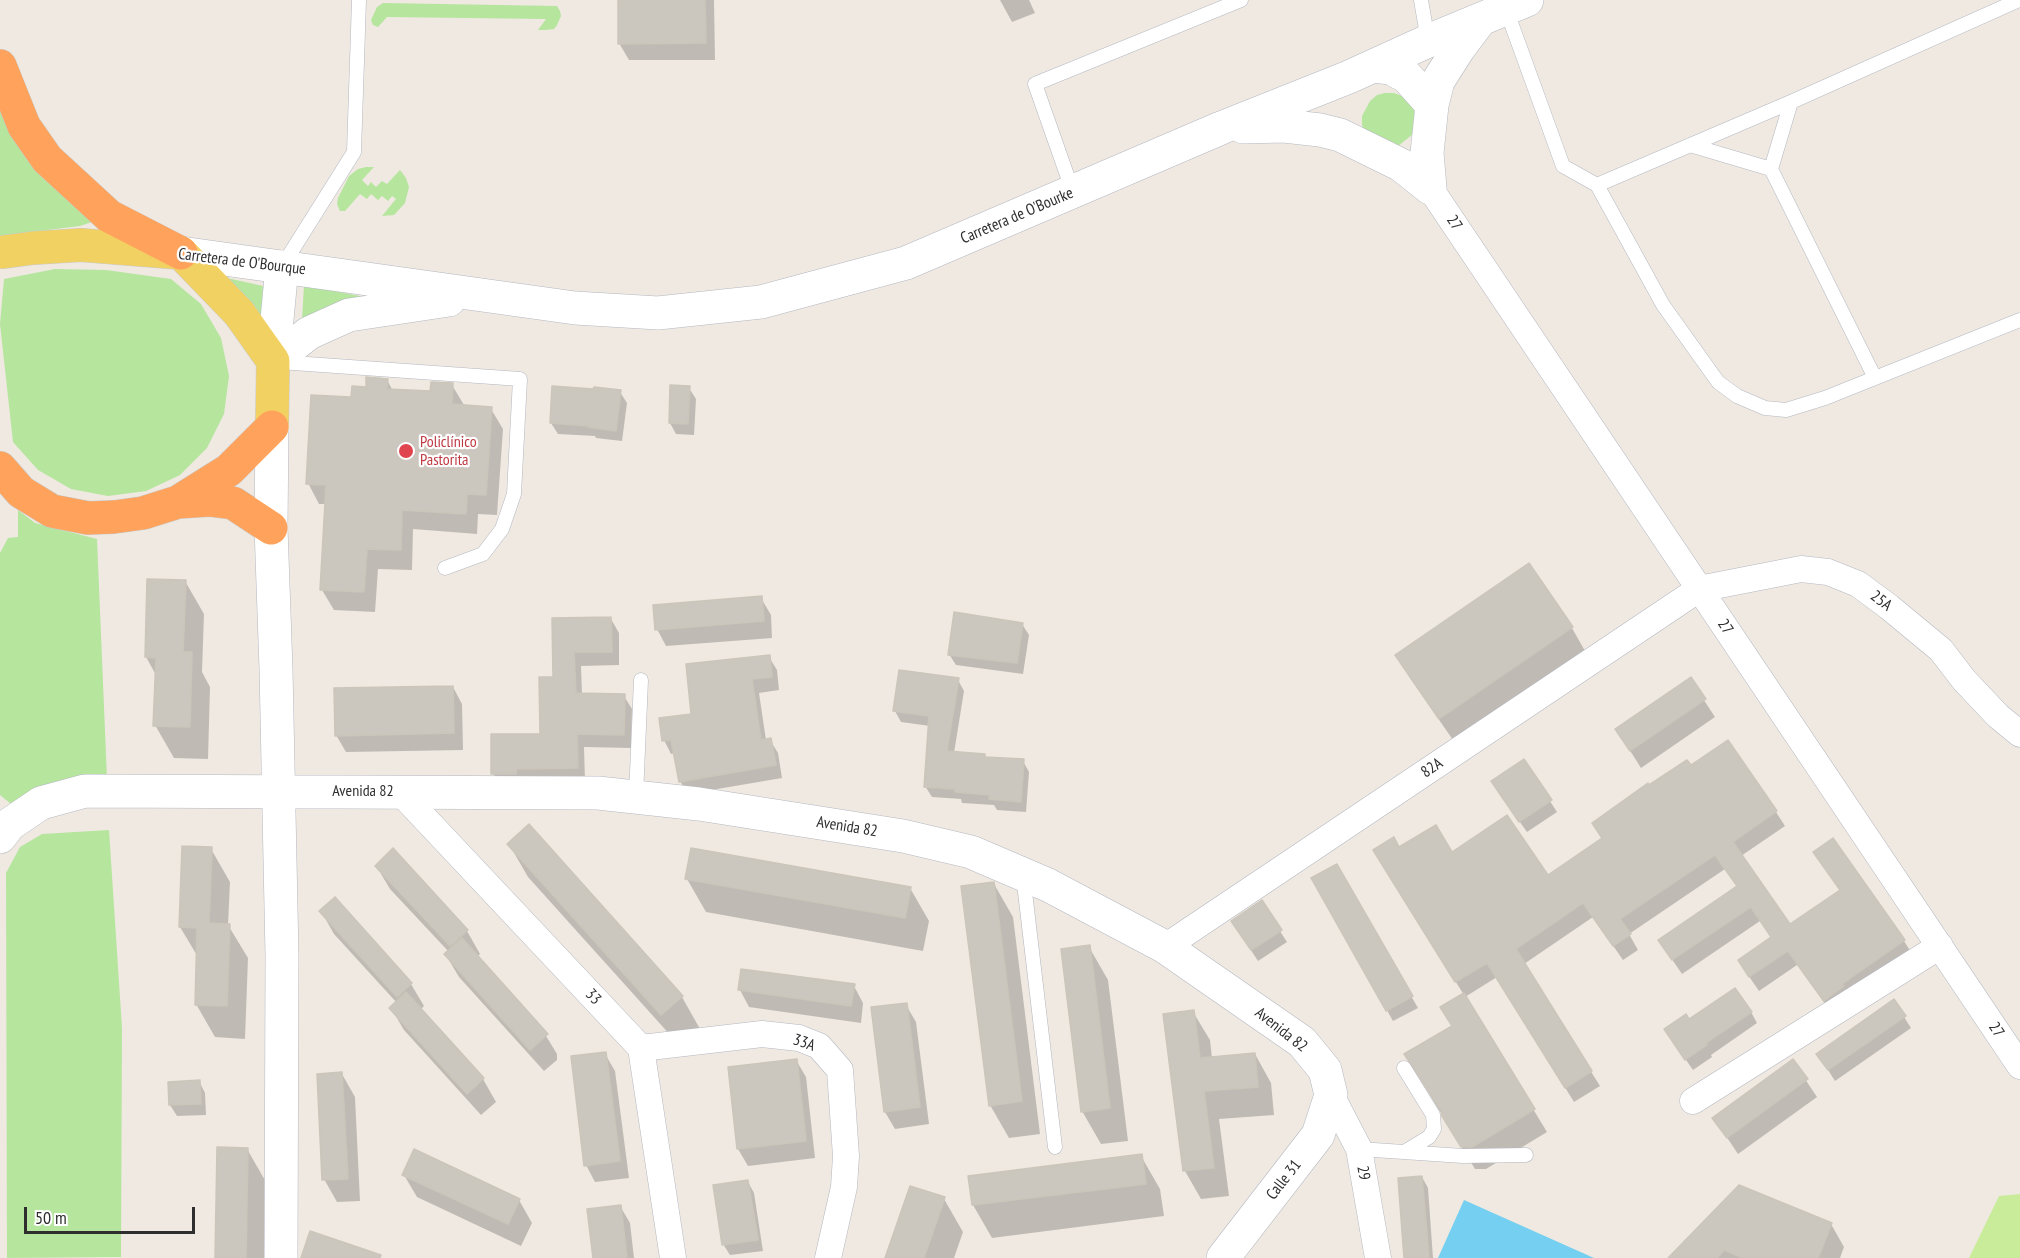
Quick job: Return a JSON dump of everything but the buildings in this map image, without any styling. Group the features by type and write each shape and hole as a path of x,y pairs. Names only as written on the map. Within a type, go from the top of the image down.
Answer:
{"highway":[{"path":"0,66 24,126 47,159 109,216 181,253"},
{"path":"178,502 229,470 272,427"},
{"path":"0,468 21,492 52,512 88,518 114,518 143,513 178,502 209,500 233,503 271,528"}],"main road":[{"name":"Carretera de O'Bourque","path":"3,252 81,245 181,253"},
{"path":"181,253 239,312 273,361 272,427"}],"street":[{"path":"1430,188 1428,153 1432,105 1438,81 1459,48 1504,9"},
{"name":"Carretera de O'Bourke","path":"480,295 575,308 658,313 761,302 906,263 1221,128 1361,72 1428,40 1504,9"},
{"path":"1340,135 1341,94 1361,72 1391,68 1407,76 1432,105"},
{"path":"1221,128 1284,126 1340,135 1401,165 1430,188"},
{"name":"27","path":"1430,188 2020,1066"},
{"name":"Carretera de O'Bourque","path":"181,253 480,295"},
{"path":"273,361 282,267"},
{"path":"273,361 309,333 350,315 480,295"},
{"path":"272,427 271,528 282,955 281,1258"},
{"name":"25A","path":"1699,588 1801,569 1828,572 1858,584 1889,606 1941,650 1964,680 1998,716 2020,734"},
{"name":"82A","path":"1165,946 1699,588"},
{"name":"Avenida 82","path":"0,837 10,824 41,803 85,791 598,793 699,804 903,836 971,852 1048,885 1165,946 1302,1042 1325,1070 1331,1095"},
{"name":"33","path":"399,791 641,1048"},
{"path":"1693,1101 1940,946"},
{"name":"33A","path":"641,1048 762,1034 799,1038 819,1046 840,1070 846,1156 844,1187 828,1258"},
{"path":"641,1048 673,1258"},
{"name":"29","path":"1331,1095 1359,1149 1378,1258"},
{"name":"Calle 31","path":"1223,1258 1318,1135 1331,1095"}],"lane":[{"path":"282,267 354,152 359,0"},
{"path":"1072,192 1035,84 1241,0"},
{"path":"1421,0 1428,40"},
{"path":"1597,185 1791,102 2019,0"},
{"path":"1504,9 1563,166 1597,185 1663,305 1718,382 1737,396 1765,408 1786,410 1825,398 2020,320"},
{"path":"1791,102 1771,169 1875,378"},
{"path":"1690,145 1771,169"},
{"path":"273,361 520,379 514,494 502,529 483,554 445,568"},
{"path":"636,796 641,680"},
{"path":"1023,874 1055,1147"},
{"path":"1404,1068 1433,1115 1434,1129 1429,1137 1406,1150"},
{"path":"1359,1149 1406,1150 1463,1156 1526,1155"}],"green space":[{"path":"383,3 557,6 561,16 554,29 545,30 538,30 546,19 387,17 378,27 373,25 371,20 377,7"},
{"path":"1385,93 1402,96 1414,109 1416,118 1412,135 1398,146 1365,134 1362,125 1362,116 1370,101 1377,95"},
{"path":"0,108 92,222 80,226 0,236"},
{"path":"374,167 362,180 368,186 371,182 376,187 382,181 387,184 400,170 406,178 409,187 405,203 394,215 382,216 396,199 392,196 388,201 382,196 378,200 371,194 367,199 360,194 345,211 340,211 337,204 338,198 349,176 358,169"},
{"path":"55,269 106,270 171,279 201,304 221,338 229,376 224,414 207,448 180,475 146,491 108,496 71,489 38,470 13,442 0,324 4,279"},
{"path":"227,278 263,286 261,324"},
{"path":"304,285 375,299 302,320"},
{"path":"18,510 35,523 97,539 107,779 17,809 0,795 0,553 8,538 18,537"},
{"path":"109,830 122,1028 121,1257 7,1258 6,873 20,847 42,834"},
{"path":"2020,1194 2020,1258 1969,1258 1999,1196"}],"water":[{"path":"1464,1200 1594,1258 1438,1258"}],"place":[{"name":"Policlínico Pastorita","path":"406,451"}]}
